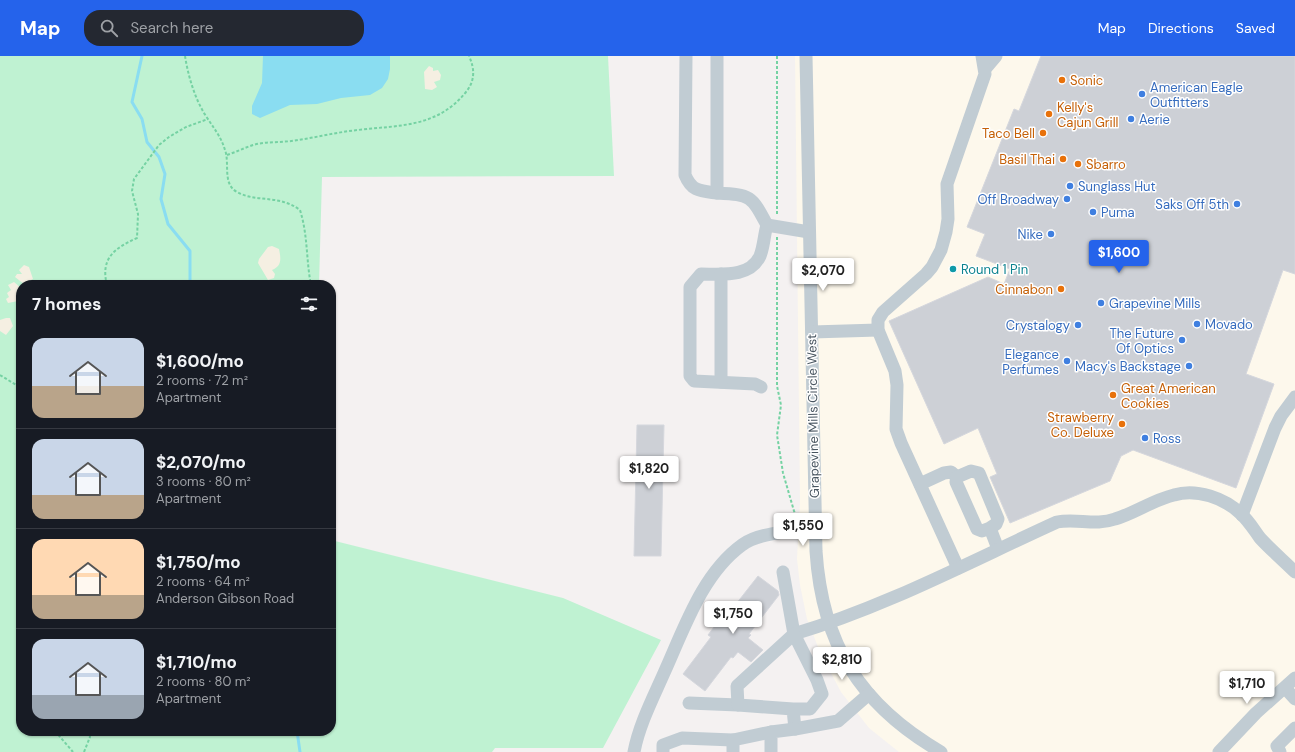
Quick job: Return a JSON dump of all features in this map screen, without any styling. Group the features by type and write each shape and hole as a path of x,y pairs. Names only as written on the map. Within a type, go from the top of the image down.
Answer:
{"street":[{"path":"686,56 686,175 689,184 698,191 742,194 755,203 772,226 810,232"},
{"path":"717,56 717,193"},
{"name":"Grapevine Mills Circle West","path":"806,56 817,575 828,624 847,666 859,683 890,715 941,752"},
{"path":"958,568 896,429 897,386 895,371 878,330 878,320 882,312 902,294 919,282 932,267 941,250 948,223 947,184 984,80 984,62 996,56"},
{"path":"762,387 755,384 694,381 690,376 690,287 701,274 721,274 743,271 752,267 759,257 772,226"},
{"path":"721,274 721,382"},
{"path":"812,332 878,330"},
{"path":"1242,515 1275,428 1281,416 1295,397"},
{"path":"971,471 979,473 998,519 996,524 990,528 982,530 976,529 956,482 957,477 971,471"},
{"path":"920,484 944,473 951,472 957,477"},
{"path":"738,705 737,686 794,634 828,624 958,568 1057,522 1065,520 1114,520 1162,498 1182,493 1201,494 1230,505 1242,515 1260,538 1295,572"},
{"path":"634,752 650,706 686,625 702,593 723,564 743,544 767,535 816,528"},
{"path":"990,528 998,549"},
{"path":"689,703 810,709 822,694 817,680 794,634 783,572"},
{"path":"1220,752 1256,713 1295,678"},
{"path":"1285,688 1295,699"},
{"path":"663,752 663,746 682,738 733,746 771,732 838,721 870,694"},
{"path":"793,709 795,729"},
{"path":"1280,752 1278,746 1295,728"},
{"path":"771,732 771,752"}],"path":[{"path":"185,56 192,83 208,119 218,132 227,155 229,184 236,192 249,196 290,202 300,210 307,240 308,272 310,280"},
{"path":"227,155 253,145 294,141 358,130 404,126 429,119 445,112 461,98 470,87 474,73 469,56"},
{"path":"777,56 772,226 777,386 781,405 776,435 783,474 794,511 802,530"},
{"path":"107,280 105,263 112,252 137,238 138,214 132,191 134,179 159,145 186,127 208,119"},
{"path":"0,374 16,385"},
{"path":"59,736 73,752"},
{"path":"84,752 90,736"}],"shaded area":[{"path":"795,56 1295,56 1295,752 899,752 869,728 841,692 820,652 807,619 800,585 797,559 800,502"}],"green space":[{"path":"0,56 608,56 614,176 322,177 319,280 16,280 16,736 336,736 336,541 563,598 661,640 603,748 495,748 492,752 0,752"}],"sand":[{"path":"429,66 433,68 433,71 438,70 441,75 440,80 434,82 437,87 432,90 425,89 424,72"},
{"path":"272,246 279,249 280,262 278,266 272,270 275,274 274,278 268,280 258,263 259,259 268,247"},
{"path":"24,265 29,267 33,279 19,280 15,277 17,274 22,274 19,270"},
{"path":"14,282 16,284 16,301 8,303 6,299 9,297 7,293 11,290 8,285"},
{"path":"10,318 13,326 6,335 0,331 0,320"}],"water":[{"path":"263,56 390,56 390,69 388,79 382,88 370,95 341,98 317,104 290,105 260,118 252,114 252,106 262,83"}],"building":[{"name":"Grapevine Mills","path":"1041,56 1295,56 1295,274 1283,270 1246,374 1274,384 1236,488 1133,450 1121,456 1110,481 1010,523 990,477 997,474 978,428 944,444 889,321 988,277 1004,284 1010,269 976,256 985,234 967,227 1014,109 1019,111"},
{"path":"637,425 664,425 661,556 634,556"},
{"path":"758,576 778,591 779,595 749,634 751,635 748,638 763,650 751,662 738,652 733,658 731,657 705,691 683,674 711,637 708,635 726,611 729,613"}],"waterway":[{"path":"142,56 132,102 142,119 147,142 159,157 165,174 161,199 168,224 190,251 190,280"},
{"path":"298,736 300,752"}],"place":[{"name":"Sonic","path":"1062,80"},
{"name":"American Eagle Outfitters","path":"1142,94"},
{"name":"Kelly's Cajun Grill","path":"1049,114"},
{"name":"Aerie","path":"1131,119"},
{"name":"Taco Bell","path":"1043,133"},
{"name":"Basil Thai","path":"1063,159"},
{"name":"Sbarro","path":"1078,164"},
{"name":"Sunglass Hut","path":"1070,186"},
{"name":"Off Broadway","path":"1067,199"},
{"name":"Saks Off 5th","path":"1237,204"},
{"name":"Puma","path":"1093,212"},
{"name":"Nike","path":"1051,234"},
{"name":"Round 1 Pin","path":"953,269"},
{"name":"Cinnabon","path":"1061,289"},
{"name":"Grapevine Mills","path":"1101,303"},
{"name":"Movado","path":"1197,324"},
{"name":"Crystalogy","path":"1078,325"},
{"name":"The Future Of Optics","path":"1182,340"},
{"name":"Elegance Perfumes","path":"1067,361"},
{"name":"Macy's Backstage","path":"1189,366"},
{"name":"Great American Cookies","path":"1113,395"},
{"name":"Strawberry Co. Deluxe","path":"1122,424"},
{"name":"Ross","path":"1145,438"}]}
